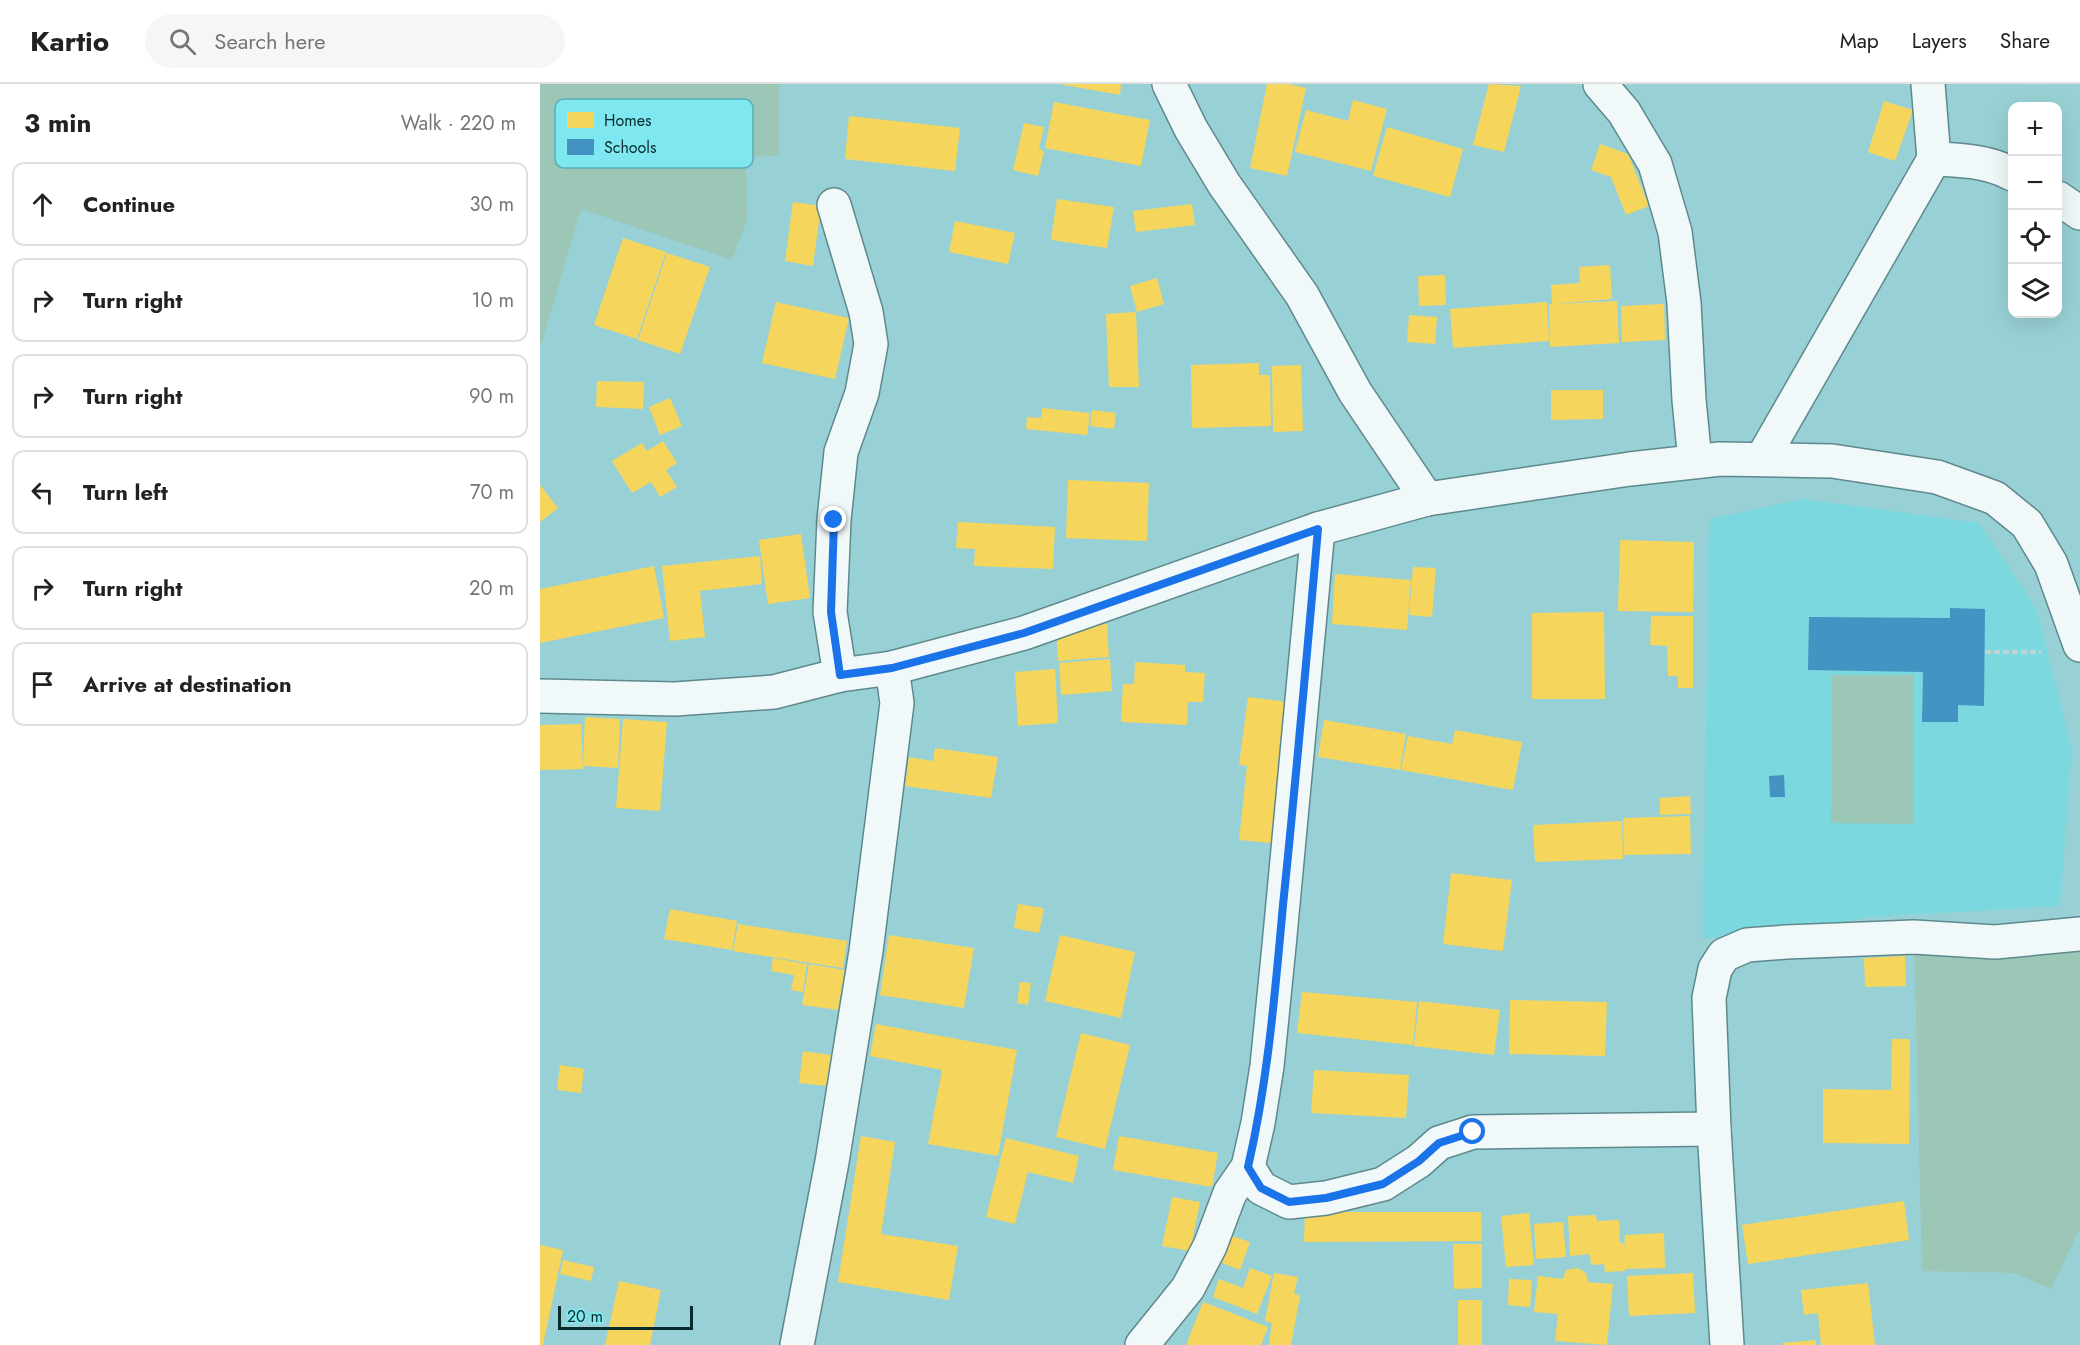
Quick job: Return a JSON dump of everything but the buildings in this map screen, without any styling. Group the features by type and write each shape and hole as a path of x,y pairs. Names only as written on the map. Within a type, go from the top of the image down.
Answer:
{"street":[{"path":"1169,84 1191,129 1224,184 1302,296 1355,392 1427,500"},
{"path":"1600,84 1624,112 1655,164 1675,232 1684,303 1695,461"},
{"path":"1762,459 1934,159 1928,84"},
{"path":"1934,159 1970,160 2008,172"},
{"path":"2062,201 2080,213"},
{"path":"834,205 866,312 871,344 862,393 841,452 835,508 831,612 840,675"},
{"path":"540,696 675,699 774,692 840,675 892,668 1024,633 1318,529 1427,500 1630,469 1720,459 1832,460 1937,477 1995,498 2027,524 2051,564 2080,645"},
{"path":"1142,1345 1188,1288 1210,1246 1230,1193 1248,1167 1258,1123 1267,1066 1296,784 1318,529"},
{"path":"797,1345 831,1162 866,951 897,703 892,668"},
{"path":"1728,1345 1714,1129 1709,998 1715,969 1724,955 1747,945 1786,942 1914,938 1995,942 2080,934"},
{"path":"1248,1167 1261,1188 1289,1202 1326,1198 1383,1184 1419,1161 1439,1143 1473,1132 1714,1129"}],"path":[{"path":"1984,652 2053,652 2080,645"}],"shaded area":[{"path":"1803,499 1979,523 2036,608 2072,748 2060,906 1884,916 1703,939 1709,519"}],"green space":[{"path":"540,84 779,84 779,156 753,157 753,99 555,99 555,168 746,168 747,219 732,260 581,209 540,345"},
{"path":"1832,675 1914,675 1913,824 1831,823"},
{"path":"2080,934 2080,1228 2051,1289 2015,1273 1922,1271 1914,937"}],"route":[{"path":"834,520 831,612 840,675 892,668 1024,633 1318,529 1297,772 1267,1066 1248,1167 1261,1188 1289,1202 1326,1198 1383,1184 1419,1161 1439,1143 1473,1132"}]}
